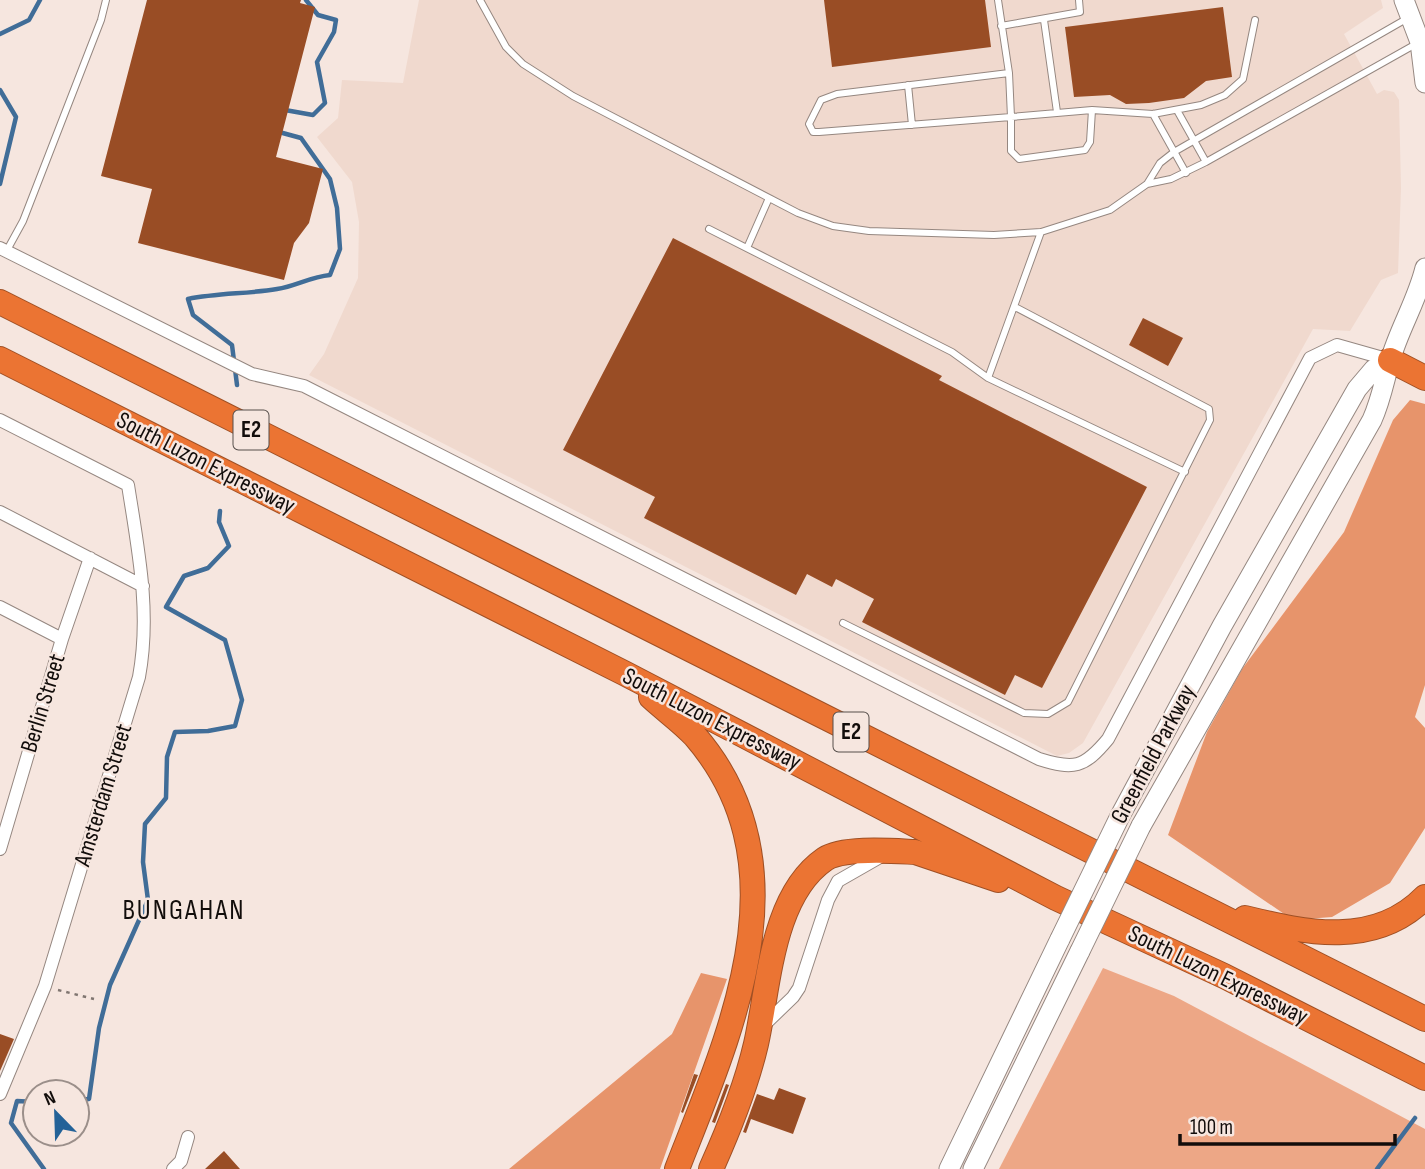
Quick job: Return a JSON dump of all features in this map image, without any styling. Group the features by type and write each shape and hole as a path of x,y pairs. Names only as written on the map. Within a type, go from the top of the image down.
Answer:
{"highway":[{"name":"South Luzon Expressway","path":"0,302 1425,1019"},
{"name":"South Luzon Expressway","path":"0,359 624,673 1056,898 1224,976 1425,1078"},
{"path":"1390,360 1425,378"},
{"path":"624,673 693,735 710,756 738,808 748,838 754,872 753,915 739,991 712,1079 677,1169"},
{"path":"711,1169 730,1128 756,1044 772,951 792,902 810,872 827,857 854,852 915,852 1056,898"},
{"path":"1199,906 1297,930 1335,933 1379,926 1406,913 1425,897"}],"main road":[{"path":"1412,10 1423,39 1425,83"},
{"name":"Greenfield Parkway","path":"973,1169 1141,826 1372,419 1382,399 1390,360 1413,308 1425,268"},
{"name":"Greenfield Parkway","path":"948,1169 1120,817 1222,626 1357,389 1374,369 1390,360"}],"street":[{"path":"3,250 253,374 304,386 1039,759 1065,766 1079,765 1093,757 1108,739 1310,358 1338,345 1390,360"},
{"name":"Amsterdam Street","path":"0,420 128,485 143,586 146,642 139,677 45,986 4,1073 0,1094"},
{"path":"0,512 143,586"},
{"name":"Berlin Street","path":"0,849 62,639 90,558"},
{"path":"0,607 62,639"},
{"path":"756,1044 770,1017 793,997 799,988 828,900 838,881 868,862 895,851"},
{"path":"181,1166 188,1137"}],"lane":[{"path":"3,250 23,221 101,20 106,0"},
{"path":"480,0 506,47 523,64 584,102 769,198 833,226 869,231 994,235 1041,232 1110,209 1147,184 1186,173 1423,39"},
{"path":"998,0 1009,73 1011,151 1019,159 1085,150 1090,142 1092,110"},
{"path":"1001,26 1080,12 1079,0"},
{"path":"1147,184 1160,163 1174,152 1412,10"},
{"path":"1044,20 1057,111"},
{"path":"1009,73 825,97 809,124 813,132 819,132 1057,111 1153,114 1178,111 1225,95 1243,79 1255,20"},
{"path":"908,85 912,125"},
{"path":"1178,111 1206,162"},
{"path":"1153,114 1186,173"},
{"path":"747,248 769,198"},
{"path":"709,229 953,352 988,378 1185,472"},
{"path":"988,378 1017,307 1041,232"},
{"path":"843,623 1024,713 1048,714 1068,702 1185,472 1210,420 1209,409 1017,307"}],"path":[{"path":"45,986 94,999"}],"shaded area":[{"path":"419,0 1381,0 1383,8 1344,34 1377,94 1384,90 1394,92 1399,100 1401,188 1398,273 1381,280 1350,331 1313,329 1083,743 1069,753 1057,756 309,375 324,354 358,278 359,222 352,182 317,137 338,118 342,80 403,83"},
{"path":"1410,400 1425,404 1425,685 1415,717 1425,728 1425,828 1390,883 1332,917 1293,920 1168,835 1207,732 1242,669 1344,532 1393,420"},
{"path":"1103,968 1174,996 1425,1129 1425,1169 999,1169"},
{"path":"701,973 727,979 660,1169 509,1169 672,1034"}],"building":[{"path":"147,0 301,0 300,3 315,7 276,157 323,169 309,223 294,243 284,280 138,243 152,189 101,176"},
{"path":"824,0 985,0 991,47 832,67"},
{"path":"1223,7 1232,77 1206,81 1184,98 1149,103 1126,104 1110,95 1074,97 1065,27"},
{"path":"673,238 942,376 939,380 1147,487 1042,688 1015,675 1005,695 862,622 874,599 836,579 832,587 807,574 796,595 644,518 655,497 563,450"},
{"path":"1143,318 1183,338 1168,366 1129,345"},
{"path":"0,1034 14,1039 0,1071"},
{"path":"694,1074 698,1075 683,1113 681,1112"},
{"path":"726,1084 729,1085 715,1123 712,1122"},
{"path":"779,1088 806,1098 793,1134 751,1119 746,1133 743,1132 757,1094 774,1100"},
{"path":"224,1151 240,1169 205,1169"}],"waterway":[{"path":"0,34 29,20 40,0"},
{"path":"285,110 313,115 325,103 317,62 334,32 336,20 318,15 306,0"},
{"path":"0,90 16,117 0,184"},
{"path":"237,385 232,345 193,315 188,299 277,289 330,275 340,249 337,208 330,179 301,138 279,132"},
{"path":"91,1085 99,1028 110,985 148,900 143,862 145,824 166,798 167,757 175,732 208,731 235,726 242,700 225,640 166,607 184,576 208,568 229,546 219,522 220,511"},
{"path":"21,1101 17,1101 11,1123 21,1137"},
{"path":"1377,1169 1415,1118"},
{"path":"29,1148 44,1169"}],"district":[{"name":"BUNGAHAN","path":"184,910"}]}
